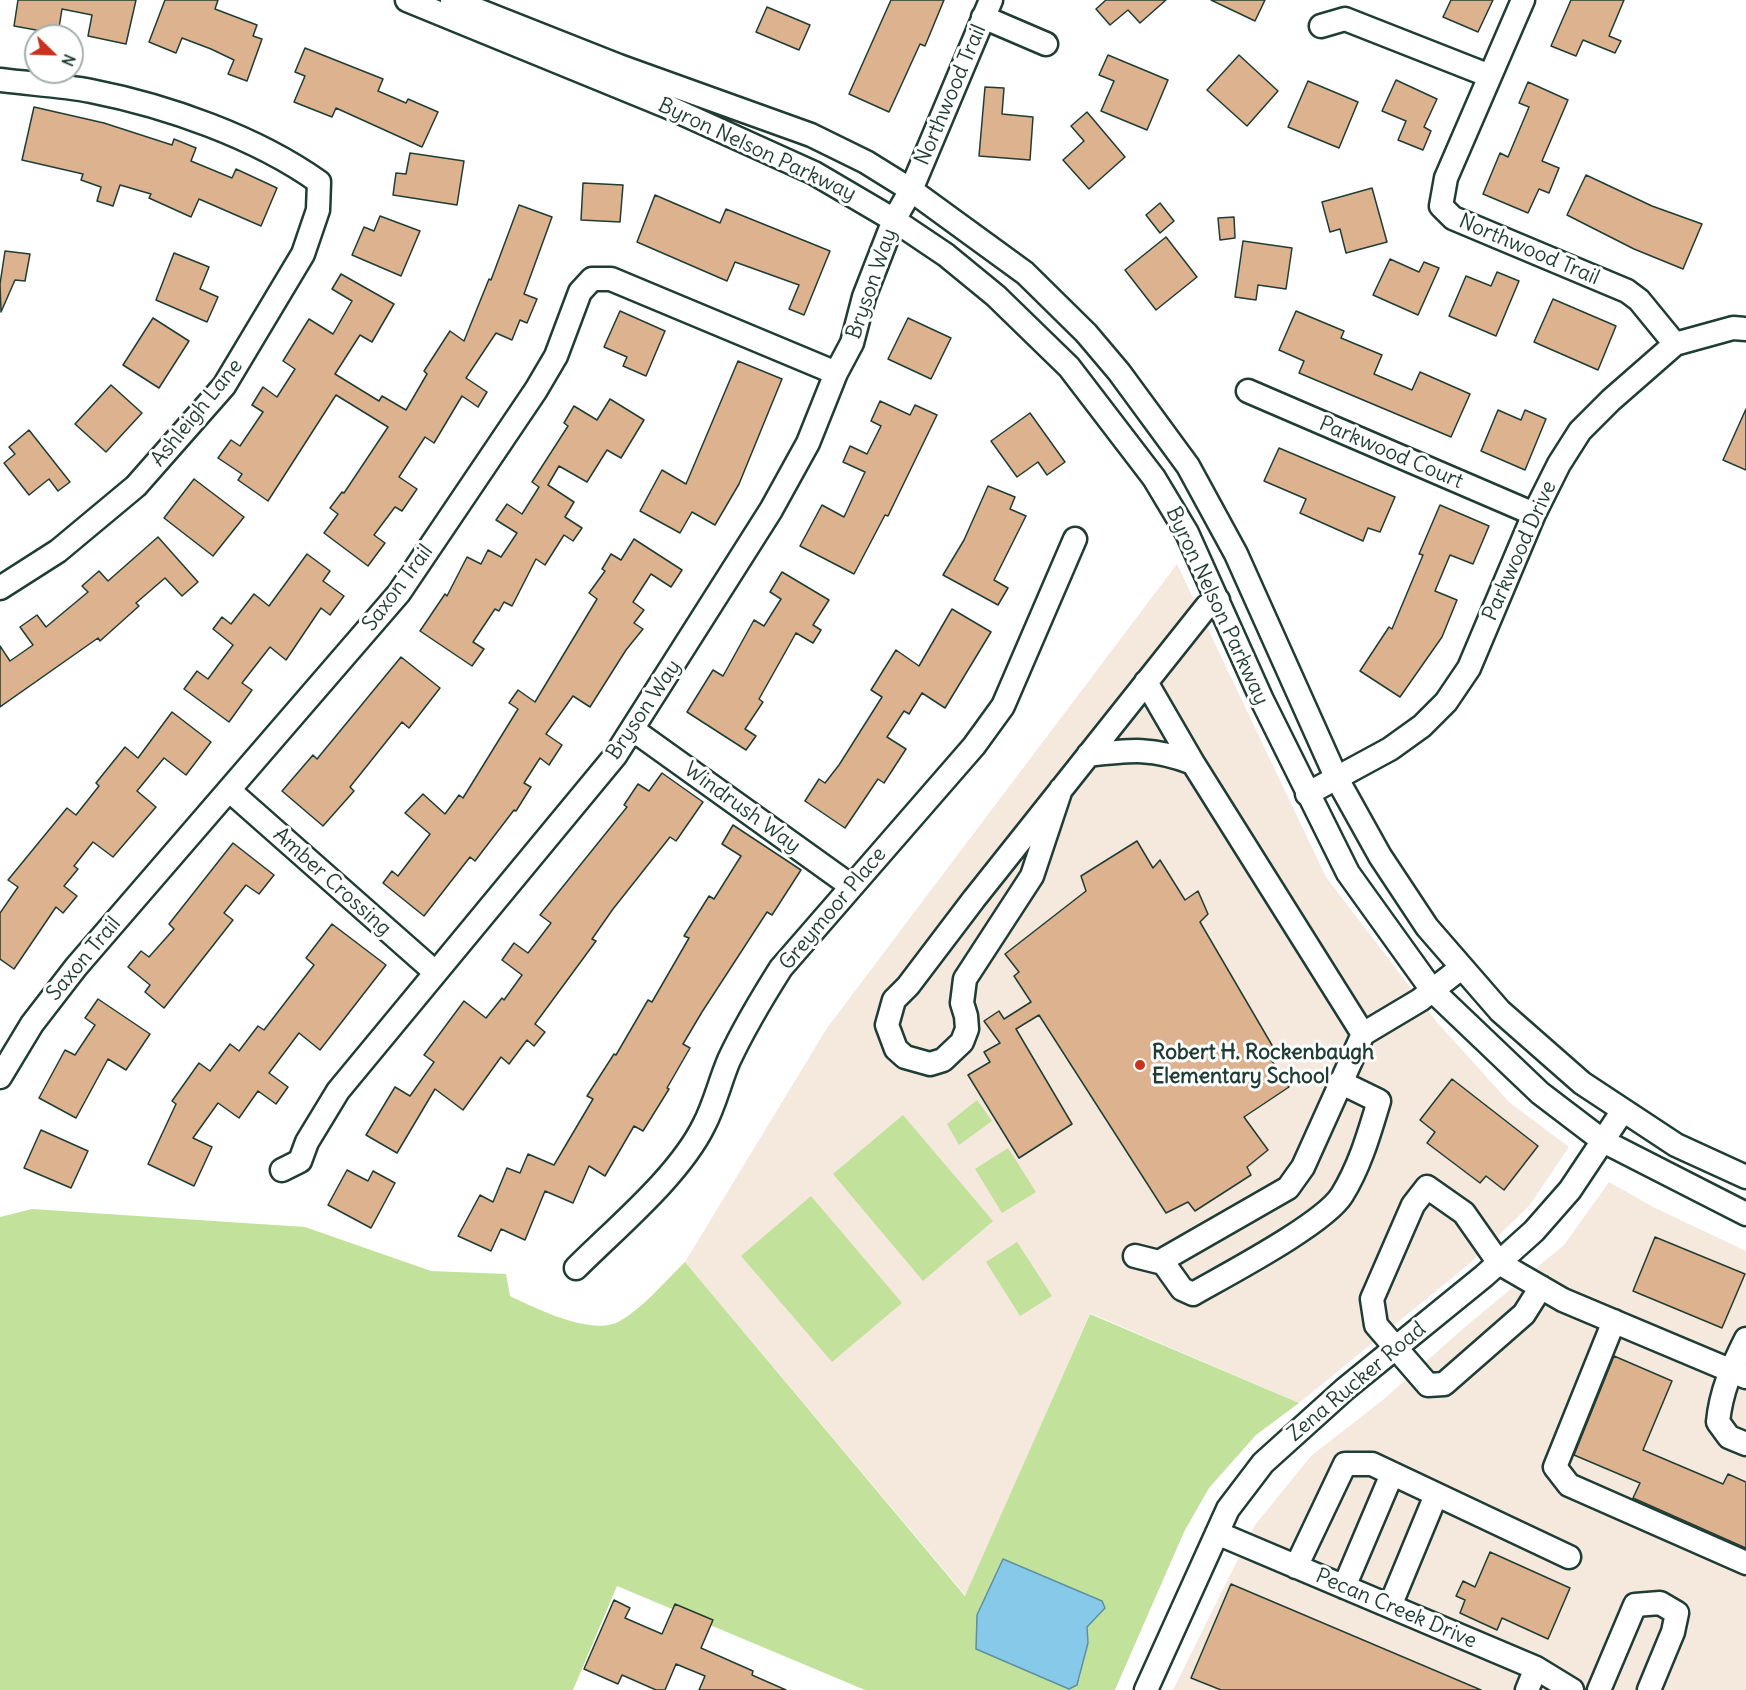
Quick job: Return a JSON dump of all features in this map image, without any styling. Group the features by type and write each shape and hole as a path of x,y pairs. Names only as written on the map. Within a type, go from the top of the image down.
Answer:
{"street":[{"name":"Byron Nelson Parkway","path":"408,0 578,60 810,135 866,162 911,190 1025,273 1086,333 1153,415 1188,466 1236,554 1336,777 1380,856 1415,909 1461,968 1500,1011 1542,1050 1622,1112 1676,1145 1746,1177"},
{"name":"Byron Nelson Parkway","path":"452,0 814,172 894,220 946,255 996,296 1069,368 1154,478 1187,533 1307,794 1348,873 1432,990 1540,1093 1603,1141 1648,1167 1746,1214"},
{"name":"Northwood Trail","path":"1523,0 1446,178 1441,206 1453,218 1627,291 1639,300 1675,344"},
{"name":"Northwood Trail","path":"911,190 987,9"},
{"path":"987,9 1046,44"},
{"path":"1321,26 1345,19 1490,76"},
{"name":"Ashleigh Lane","path":"0,80 91,91 170,112 259,146 319,182 318,210 303,254 224,386 136,486 58,551 0,588"},
{"name":"Bryson Way","path":"282,1170 300,1161 307,1142 338,1091 615,756 771,510 808,443 836,373 852,343 864,297 894,220 911,190"},
{"name":"Saxon Trail","path":"0,1077 32,1024 76,967 399,593 536,390 556,356 580,292 592,279 611,279 836,373"},
{"name":"Parkwood Drive","path":"1307,794 1390,749 1422,726 1446,702 1469,668 1534,514 1559,464 1580,431 1611,400 1675,344 1733,328 1746,329"},
{"name":"Parkwood Court","path":"1248,391 1534,514"},
{"name":"Greymoor Place","path":"576,1268 650,1195 691,1147 704,1124 729,1060 756,1006 781,968 974,746 1003,706 1076,539"},
{"path":"1061,789 1032,876 965,979 962,1003 967,1029 962,1042 943,1060 930,1064 917,1062 896,1049 890,1037 887,1025 894,1000 908,986 1061,789 1207,606 1218,600"},
{"path":"1146,682 1193,763 1363,1034"},
{"name":"Windrush Way","path":"632,729 851,886"},
{"path":"1088,755 1128,750 1164,752 1193,763"},
{"name":"Amber Crossing","path":"230,791 435,972"},
{"path":"1135,1256 1162,1261 1288,1188 1303,1167 1363,1034 1432,990 1461,968"},
{"path":"1162,1261 1182,1289 1192,1294 1305,1228 1341,1198 1363,1154 1379,1101 1340,1082"},
{"name":"Zena Rucker Road","path":"1147,1690 1228,1509 1263,1463 1534,1231 1570,1190 1622,1112"},
{"path":"1541,1287 1524,1314 1444,1384 1428,1384 1395,1349 1376,1325 1372,1299 1413,1205 1427,1187 1464,1213 1499,1263 1541,1287 1563,1300 1738,1374"},
{"path":"1614,1322 1555,1467 1559,1476 1569,1485 1746,1563"},
{"path":"1746,1339 1738,1374 1720,1399 1718,1422 1729,1437 1746,1444"},
{"path":"1296,1567 1345,1464 1372,1464 1569,1557"},
{"path":"1344,1587 1392,1474"},
{"path":"1390,1606 1436,1495"},
{"name":"Pecan Creek Drive","path":"1217,1533 1536,1668 1572,1690"},
{"path":"1599,1690 1635,1605 1660,1603 1677,1613 1673,1632 1649,1690"},
{"path":"1527,1690 1536,1668"}],"shaded area":[{"name":"Robert H. Rockenbaugh Elementary School","path":"1177,564 1326,877 1436,1021 1509,1102 1569,1147 1529,1206 1470,1263 1299,1403 1090,1313 966,1596 685,1262 827,1028"},
{"path":"1609,1182 1653,1207 1746,1251 1746,1690 1173,1690 1255,1525 1311,1456 1384,1399 1465,1327 1564,1245"}],"green space":[{"path":"977,1100 992,1121 959,1145 947,1124"},
{"path":"903,1115 993,1221 923,1281 833,1174"},
{"path":"1008,1148 1036,1192 1002,1213 975,1169"},
{"path":"811,1196 902,1303 832,1362 741,1256"},
{"path":"32,1209 305,1227 431,1271 506,1274 510,1296 564,1319 595,1326 609,1325 629,1315 685,1262 965,1596 1090,1314 1299,1403 1256,1435 1209,1488 1184,1532 1115,1690 865,1690 617,1586 573,1690 0,1690 0,1217","holes":["1090,1594 1100,1614 1087,1627 1088,1643 1078,1685"]},
{"path":"1017,1242 1052,1296 1020,1316 986,1262"}],"water":[{"path":"1003,1559 1102,1601 1105,1608 1087,1627 1088,1643 1077,1685 1069,1689 976,1649 977,1615"}],"building":[{"path":"18,0 136,0 126,44 88,36 92,15 62,9 60,24 24,24 24,28 14,26"},
{"path":"165,0 218,0 215,9 257,25 253,36 262,39 247,81 228,74 234,60 211,49 182,38 176,53 149,42"},
{"path":"891,0 944,0 925,46 920,44 889,112 849,94"},
{"path":"1106,0 1166,0 1140,23 1128,10 1110,25 1096,9"},
{"path":"1211,0 1265,0 1255,21"},
{"path":"1451,0 1493,0 1478,32 1443,17"},
{"path":"1571,0 1624,0 1609,36 1621,41 1615,53 1583,40 1576,56 1551,46"},
{"path":"767,7 810,25 799,50 756,32"},
{"path":"305,48 383,79 378,91 406,103 408,99 438,112 422,147 336,108 332,117 294,102 305,76 295,72"},
{"path":"1108,55 1168,80 1147,130 1101,111 1114,81 1099,75"},
{"path":"1239,55 1278,91 1247,126 1207,90"},
{"path":"1396,80 1437,99 1424,127 1431,131 1423,150 1398,140 1406,121 1382,111"},
{"path":"1308,81 1358,102 1339,148 1288,127"},
{"path":"1528,82 1568,100 1542,161 1559,168 1549,193 1539,189 1528,213 1483,194 1500,153 1508,157 1529,107 1519,103"},
{"path":"985,87 1004,88 1002,114 1033,117 1030,160 979,156"},
{"path":"34,107 104,123 172,145 174,139 196,148 191,161 232,178 236,169 277,188 261,226 199,199 191,217 149,198 151,194 120,185 113,206 97,201 101,187 81,180 83,174 22,160"},
{"path":"1087,112 1125,157 1089,189 1063,160 1084,141 1071,126"},
{"path":"410,153 464,161 457,205 393,195 396,173 406,174"},
{"path":"1586,175 1652,206 1702,224 1683,269 1634,249 1567,215"},
{"path":"583,183 623,185 620,222 581,220"},
{"path":"1372,188 1387,242 1346,253 1340,229 1330,232 1322,202"},
{"path":"655,195 720,223 726,209 830,251 804,315 789,309 799,285 735,262 727,281 637,242"},
{"path":"1160,203 1174,221 1160,233 1146,215"},
{"path":"519,205 552,217 524,294 537,299 527,323 520,320 512,340 496,333 466,378 487,392 478,407 462,396 434,443 425,437 399,477 417,489 402,511 395,507 374,535 385,543 368,566 324,533 338,514 330,508 342,492 344,493 388,427 336,395 268,501 238,480 242,474 218,458 231,440 240,446 263,412 252,405 263,387 277,397 295,369 283,361 309,319 333,334 352,301 332,289 341,274 394,304 372,342 360,335 335,374 379,401 382,396 406,410 427,374 424,371 450,331 464,341 489,279 491,280"},
{"path":"380,216 420,231 401,276 352,255 364,227 374,231"},
{"path":"1234,217 1235,238 1220,240 1218,218"},
{"path":"1166,237 1197,277 1156,310 1125,270"},
{"path":"1243,241 1292,248 1286,289 1258,285 1256,300 1235,297"},
{"path":"5,251 30,254 25,281 15,280 1,312 0,284"},
{"path":"174,253 209,267 200,289 218,297 207,322 156,300"},
{"path":"1390,259 1419,272 1424,262 1439,268 1418,315 1373,295"},
{"path":"1497,272 1519,281 1496,336 1449,316 1466,276 1491,286"},
{"path":"1553,299 1616,326 1598,370 1534,342"},
{"path":"620,311 665,331 646,376 623,366 627,357 604,347"},
{"path":"1296,311 1344,331 1341,338 1382,355 1374,374 1412,390 1420,372 1470,394 1451,437 1299,373 1304,361 1279,350"},
{"path":"153,318 189,341 159,388 123,365"},
{"path":"908,318 951,338 931,379 888,359"},
{"path":"738,361 782,379 739,484 715,525 692,512 680,533 640,511 662,470 686,484"},
{"path":"111,385 142,413 106,452 75,424"},
{"path":"610,399 644,420 621,458 607,450 587,482 559,466 548,485 574,502 565,517 582,528 573,541 564,535 545,565 536,559 512,606 504,602 499,611 495,609 473,642 484,649 472,666 420,631 445,594 447,596 467,557 481,564 488,550 501,557 517,533 496,520 507,504 522,514 539,487 532,482 568,426 564,423 574,406 597,420"},
{"path":"880,401 910,415 915,405 937,415 888,516 885,515 854,574 800,546 822,505 844,517 865,472 843,462 850,446 867,454 881,426 871,421"},
{"path":"1746,409 1746,470 1723,460"},
{"path":"1498,410 1521,420 1525,410 1546,419 1525,470 1481,451"},
{"path":"1030,413 1065,462 1047,475 1038,462 1017,477 991,441"},
{"path":"29,430 70,482 58,491 49,479 29,495 4,463 15,454 9,447"},
{"path":"1279,448 1395,497 1380,532 1368,528 1363,541 1300,513 1306,499 1264,481"},
{"path":"194,479 244,517 213,556 164,518"},
{"path":"988,486 1015,497 1010,509 1026,516 994,580 1008,588 998,605 943,575 964,540"},
{"path":"1440,505 1489,526 1473,564 1450,555 1435,591 1457,600 1442,637 1400,697 1360,671 1389,627 1392,629 1423,555 1419,554"},
{"path":"158,537 198,582 182,596 165,578 136,603 139,606 100,641 98,638 0,707 0,646 10,661 33,645 20,627 37,615 46,627 88,592 82,586 99,571 108,581"},
{"path":"634,539 682,570 671,587 651,574 633,602 644,610 634,623 643,629 626,650 590,707 573,696 546,734 562,745 549,765 540,758 524,783 531,787 516,811 514,810 475,861 470,857 424,916 383,883 392,871 398,876 430,834 405,813 423,794 445,814 459,795 463,798 518,709 509,703 518,690 535,702 597,599 589,593 605,571 602,569 611,554 621,560"},
{"path":"307,554 330,571 323,581 344,596 330,615 321,608 286,660 270,647 242,683 252,690 229,722 184,689 197,671 208,679 233,645 213,629 222,617 231,624 254,594 269,606"},
{"path":"782,572 829,600 813,625 821,630 813,643 796,633 759,699 763,702 745,729 756,736 746,750 687,712 713,670 723,676 754,620 764,626 781,599 770,592"},
{"path":"952,609 991,632 945,708 922,693 909,714 904,711 887,737 906,749 884,783 878,779 845,828 805,801 819,779 825,783 839,765 882,697 871,690 896,650 919,666"},
{"path":"401,657 440,688 409,728 402,722 350,787 354,791 323,826 282,791 313,755 317,759"},
{"path":"172,712 211,742 186,775 164,758 137,791 156,807 113,857 93,842 74,866 78,869 64,886 77,896 63,913 56,907 14,969 0,959 0,913 18,887 8,880 67,808 76,815 99,786 96,783 125,747 138,758"},
{"path":"662,773 703,802 676,841 670,837 592,939 596,941 535,1024 545,1032 534,1046 527,1040 509,1064 501,1057 463,1110 435,1089 397,1153 366,1135 395,1087 410,1096 434,1062 424,1055 464,1001 486,1018 502,998 504,1000 522,975 502,960 514,943 528,953 551,923 540,915 627,807 624,805 638,784 649,791"},
{"path":"733,825 801,870 772,915 767,912 702,1012 683,1044 690,1048 667,1088 669,1089 643,1131 634,1126 605,1176 589,1166 573,1203 545,1191 525,1240 501,1229 491,1251 458,1236 480,1195 493,1202 507,1168 520,1173 528,1154 554,1165 593,1099 587,1096 614,1054 616,1055 648,1000 652,1002 689,938 684,936 709,896 714,899 741,856 722,844"},
{"path":"1137,841 1153,868 1160,860 1185,900 1198,891 1208,914 1200,922 1276,1052 1270,1058 1289,1087 1244,1117 1268,1150 1247,1167 1251,1175 1195,1211 1188,1202 1166,1213 1039,1015 1016,1029 1072,1124 1019,1158 968,1075 990,1062 984,1052 1000,1043 984,1021 999,1011 1004,1019 1031,1002 1014,976 1019,972 1005,954 1086,891 1081,876"},
{"path":"233,843 274,875 259,894 246,885 224,913 233,920 164,1008 145,992 150,985 128,967 141,951 149,957 174,929 169,924"},
{"path":"332,924 386,965 320,1050 299,1033 269,1073 288,1087 276,1104 258,1091 239,1118 218,1103 193,1138 212,1147 194,1186 148,1164 176,1104 172,1101 199,1063 210,1071 230,1044 239,1051 258,1026 264,1030 314,965 306,958"},
{"path":"98,999 150,1034 126,1070 108,1059 76,1118 39,1098 65,1050 75,1055 95,1025 85,1018"},
{"path":"1452,1079 1538,1146 1504,1190 1486,1176 1480,1183 1427,1143 1435,1132 1420,1120"},
{"path":"41,1130 88,1151 71,1188 24,1168"},
{"path":"347,1170 368,1181 373,1171 395,1183 371,1228 328,1205"},
{"path":"1655,1237 1745,1274 1722,1328 1633,1291"},
{"path":"1614,1356 1672,1381 1643,1450 1723,1484 1728,1474 1746,1482 1746,1548 1633,1498 1640,1483 1574,1455"},
{"path":"1490,1552 1570,1588 1548,1639 1502,1618 1497,1630 1460,1613 1465,1600 1456,1596 1463,1581 1475,1587"},
{"path":"1231,1584 1481,1690 1221,1690 1191,1678"},
{"path":"614,1600 630,1608 625,1618 662,1634 675,1604 713,1620 701,1648 753,1671 752,1675 786,1690 699,1690 705,1676 676,1664 665,1690 656,1690 622,1675 618,1684 584,1669"}],"place":[{"name":"Robert H. Rockenbaugh Elementary School","path":"1140,1065"}]}
